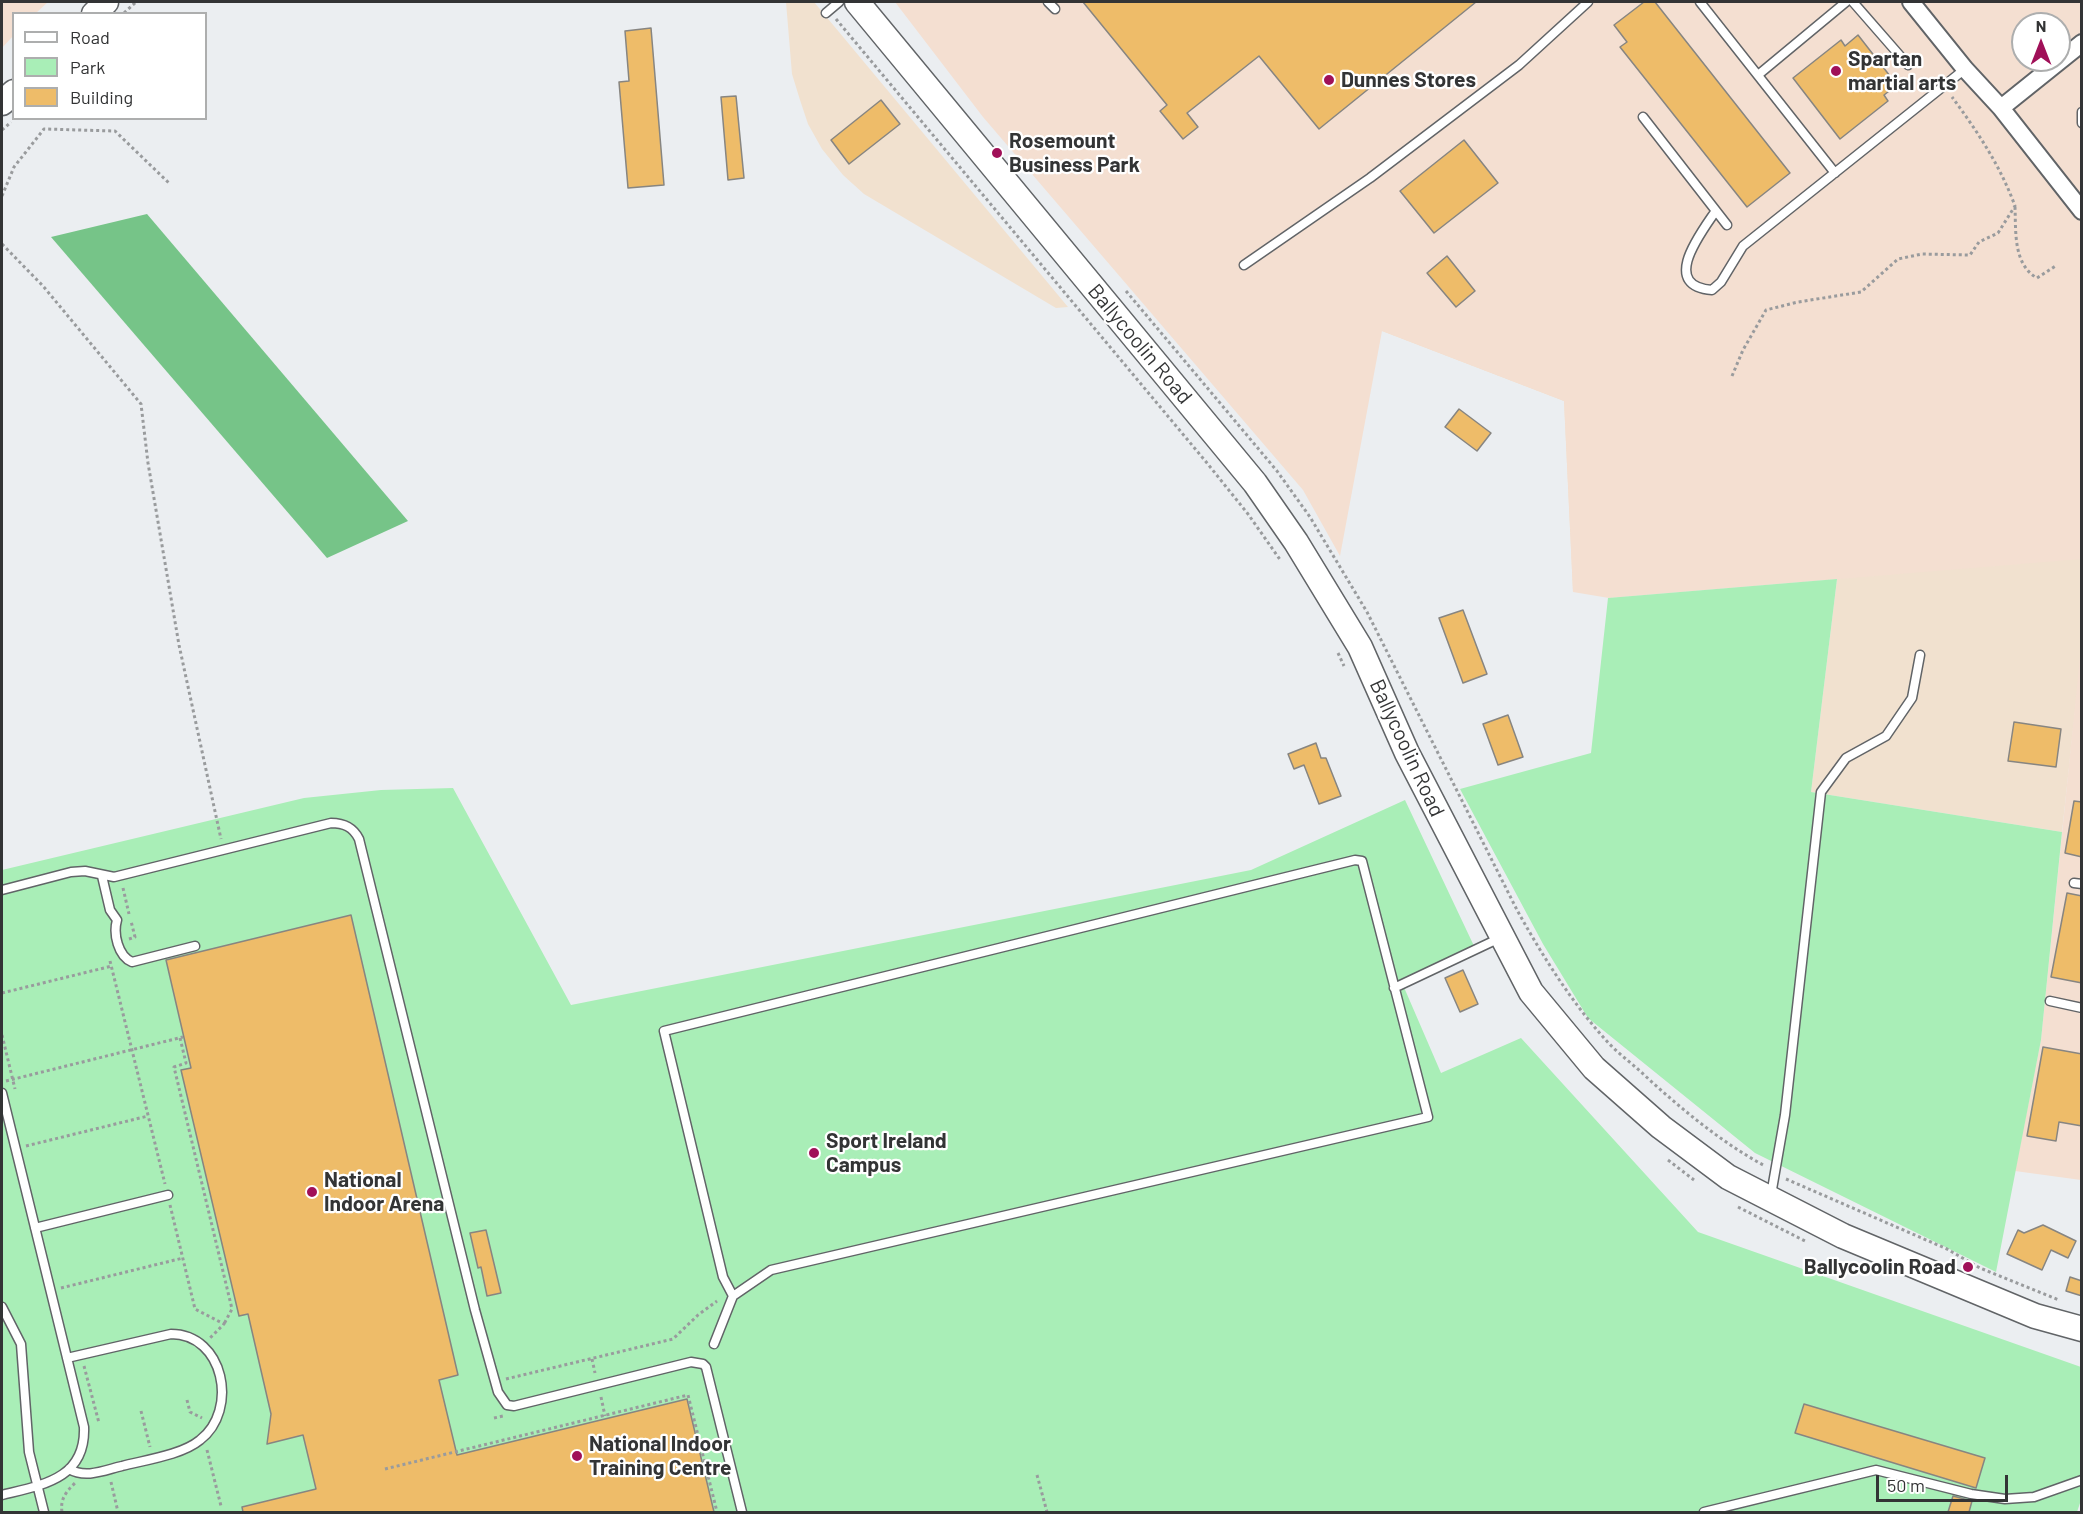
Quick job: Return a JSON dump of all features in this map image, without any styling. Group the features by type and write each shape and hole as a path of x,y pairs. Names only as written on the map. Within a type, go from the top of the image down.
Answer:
{"street":[{"name":"Ballycoolin Road","path":"857,2 1262,493 1296,542 1360,647 1407,753 1531,992 1594,1068 1661,1127 1728,1177 1843,1236 2035,1316 2082,1329"},
{"path":"1911,2 1965,69 2001,108 2082,211"},
{"path":"2001,108 2082,43"}],"lane":[{"path":"826,13 839,2"},
{"path":"1048,2 1055,9"},
{"path":"1244,265 1370,178 1519,65 1588,2"},
{"path":"1700,2 1835,173"},
{"path":"1758,75 1846,2"},
{"path":"1853,2 1908,65"},
{"path":"1715,212 1688,254 1686,271 1690,281 1700,289 1713,290 1743,246 1965,69"},
{"path":"2082,112 2082,123"},
{"path":"1643,117 1727,225"},
{"path":"1770,1198 1785,1115 1821,792 1846,758 1886,736 1912,698 1920,655"},
{"path":"2,890 71,872 86,871 111,877 331,823 346,825 351,829 359,839 501,1400 507,1405 514,1406 691,1362 703,1364 706,1367 742,1512"},
{"path":"714,1344 733,1296 771,1270 1428,1117 1362,861 1355,860 664,1031 723,1277 733,1296"},
{"path":"102,876 110,910 117,920 115,928 121,954 132,962 195,946"},
{"path":"1394,988 1502,937"},
{"path":"2050,1000 2082,1008"},
{"path":"2,1093 84,1427 84,1438 79,1456 69,1469 50,1482 2,1495"},
{"path":"35,1228 168,1195"},
{"path":"2,1307 21,1344 29,1452 44,1512"},
{"path":"67,1358 171,1334 188,1336 202,1345 217,1365 222,1387 221,1410 214,1425 201,1440 182,1450 108,1470 84,1475 69,1469"},
{"path":"1704,1512 1876,1470 1971,1494 2005,1499 2034,1497 2082,1480"}],"path":[{"path":"1944,86 1978,132 2005,178 2015,206 2020,260 2028,273 2037,278 2057,265"},
{"path":"2,196 14,166 44,129 115,131 170,184"},
{"path":"1732,376 1743,350 1766,310 1798,302 1861,292 1898,260 1922,254 1970,255 1979,242 1998,233 2015,206"},
{"path":"2,244 43,286 141,404 148,463 179,645 224,850"},
{"path":"120,875 135,937 107,945 195,1309 224,1324"},
{"path":"2,993 112,966"},
{"path":"2,1083 181,1038 186,1063 174,1067 232,1309 224,1324 202,1345"},
{"path":"15,1148 148,1116"},
{"path":"1792,1182 1947,1249 1980,1268 2061,1300"},
{"path":"50,1290 183,1258"},
{"path":"495,1382 673,1339 713,1303 733,1296"},
{"path":"385,1469 688,1395 717,1512"},
{"path":"187,1400 190,1412 214,1425"},
{"path":"141,1411 153,1458"},
{"path":"494,1418 505,1416"},
{"path":"201,1440 207,1449 221,1506"},
{"path":"108,1470 118,1512"},
{"path":"62,1512 62,1500 67,1491 84,1475"},
{"path":"1038,1475 1047,1512"}],"shaded area":[{"path":"2,2 48,2 37,12 12,12 12,37 2,48"},
{"path":"786,2 814,2 1068,307 1056,308 864,194 843,175 822,149 808,124 800,100 792,74"},
{"name":"Rosemount Business Park","path":"895,2 2081,2 2081,559 1609,598 1573,592 1564,401 1382,331 1340,556 1303,490 983,117"},
{"path":"2081,269 2082,647 2062,832 1811,792 1837,579 1573,592 1564,401 1382,331"},
{"path":"2081,647 2081,1180 2015,1171 2041,1040"}],"green space":[{"path":"147,214 408,521 327,558 51,237"},
{"path":"1837,579 1811,792 2062,832 2041,1040 1996,1272 1755,1153 1588,1018 1543,944 1460,789 1591,753 1608,598"},
{"name":"Sport Ireland Campus","path":"453,788 571,1005 1251,870 1405,800 1474,946 1403,985 1441,1073 1521,1038 1698,1232 2081,1367 2081,1500 2077,1512 2,1512 2,870 304,798 381,790"}],"building":[{"name":"Dunnes Stores","path":"1083,2 1476,2 1319,129 1259,56 1187,113 1198,127 1183,139 1160,111 1167,105"},
{"path":"1644,2 1655,2 1790,173 1747,207 1620,47 1627,42 1614,25"},
{"path":"651,28 664,185 628,188 619,82 629,81 625,31"},
{"path":"1858,35 1897,85 1884,95 1888,101 1840,139 1793,78 1841,40 1845,46"},
{"path":"736,96 744,178 728,180 721,97"},
{"path":"881,100 900,124 849,164 831,140"},
{"path":"1464,140 1498,183 1434,233 1400,191"},
{"path":"1447,256 1475,291 1456,307 1427,273"},
{"path":"1459,409 1491,433 1477,451 1445,427"},
{"path":"1463,610 1487,674 1463,683 1439,618"},
{"path":"1508,715 1523,757 1498,765 1483,724"},
{"path":"2014,722 2061,729 2056,767 2008,761"},
{"path":"1316,743 1321,758 1326,758 1341,796 1319,804 1304,765 1294,769 1288,754"},
{"path":"2074,801 2082,802 2082,857 2065,853"},
{"path":"2067,893 2082,896 2082,983 2051,977"},
{"name":"National Indoor Arena","path":"351,915 458,1375 439,1380 457,1455 687,1399 714,1512 243,1512 242,1507 316,1489 303,1435 267,1444 271,1414 248,1314 239,1316 181,1070 191,1068 166,960"},
{"path":"1463,970 1478,1004 1460,1012 1445,978"},
{"path":"2043,1047 2082,1054 2082,1126 2059,1122 2056,1141 2027,1136"},
{"path":"2043,1225 2076,1241 2068,1258 2051,1250 2042,1270 2007,1254 2018,1230 2024,1233"},
{"path":"486,1230 501,1293 487,1296 470,1233"},
{"path":"2070,1277 2082,1281 2082,1296 2066,1291"},
{"path":"1804,1404 1985,1458 1976,1488 1795,1433"},
{"path":"1953,1496 1972,1501 1969,1512 1948,1512"}],"place":[{"name":"Spartan martial arts","path":"1836,71"},
{"name":"Dunnes Stores","path":"1329,80"},
{"name":"Rosemount Business Park","path":"997,153"},
{"name":"Sport Ireland Campus","path":"814,1153"},
{"name":"National Indoor Arena","path":"312,1192"},
{"name":"Ballycoolin Road","path":"1968,1267"},
{"name":"National Indoor Training Centre","path":"577,1456"}]}
